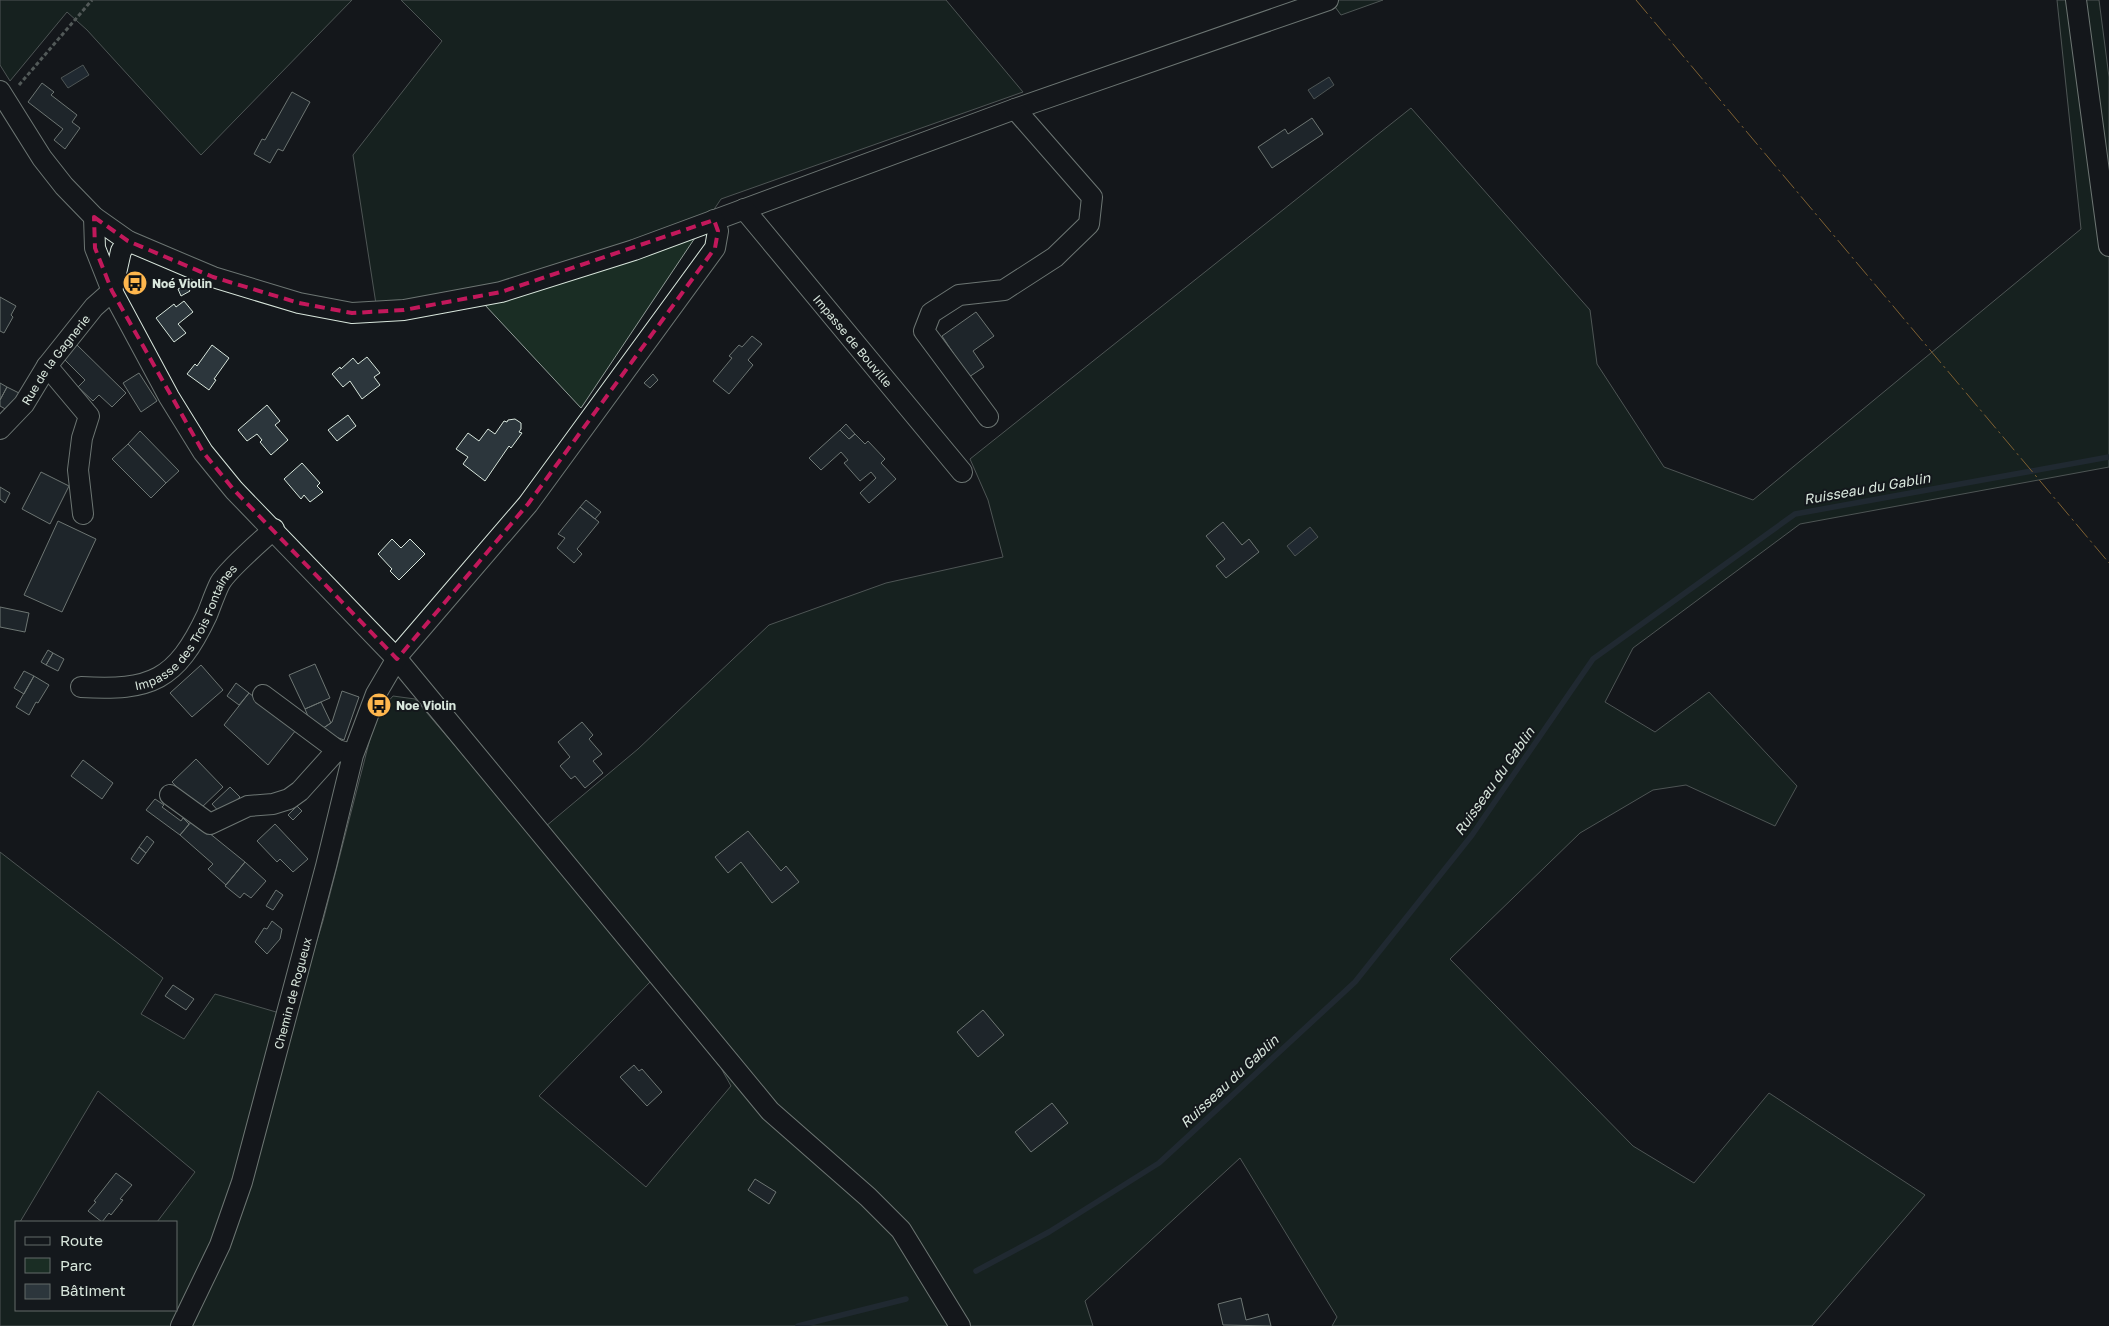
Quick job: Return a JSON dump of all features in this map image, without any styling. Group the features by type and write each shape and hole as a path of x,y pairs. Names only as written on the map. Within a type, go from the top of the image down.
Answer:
{"street":[{"path":"2,96 42,158 64,186 94,217 128,241 213,278 299,303 352,313 404,310 501,292 634,250 1015,110 1328,0"},
{"path":"2076,0 2109,246"},
{"path":"988,417 924,330 931,313 959,295 1004,290 1055,257 1088,224 1092,198 1015,110"},
{"name":"Impasse de Bouville","path":"744,209 962,472"},
{"path":"94,217 95,248 112,292 170,397 204,452 234,490 274,529 397,659 770,1111 868,1197 901,1230 960,1326"},
{"name":"Chemin de Rogueux","path":"181,1326 220,1245 242,1182 326,866 345,752 397,659 528,504 715,248 718,231 714,220"},
{"path":"112,292 121,251 128,241"},
{"name":"Rue de la Gagnerie","path":"0,429 24,404 47,366 94,307 112,292"},
{"path":"47,366 89,416 82,438 78,470 83,514"},
{"name":"Impasse des Trois Fontaines","path":"81,687 115,689 142,685 158,679 184,655 206,616 221,582 274,529"},
{"path":"170,795 210,824 248,806 273,804 289,799 345,752 263,695"}],"path":[{"path":"2,96 92,0"}],"highlighted area":[{"path":"94,217 128,241 213,277 299,303 352,313 404,310 501,292 714,220 718,231 715,248 528,504 397,659 234,490 203,452 112,291 95,248"}],"green space":[{"path":"0,0 352,0 201,155 87,30 67,12 10,81 0,65"},
{"path":"401,0 946,0 1023,92 721,199 581,408 470,289 378,317 353,155 442,41"},
{"path":"1330,0 1383,0 1341,15"},
{"path":"2057,0 2099,0 2109,77 2109,467 1800,524 1633,648 1605,702 1655,732 1709,692 1797,786 1775,826 1686,785 1653,790 1580,833 1450,959 1633,1146 1694,1183 1769,1093 1925,1195 1812,1326 1332,1326 1337,1317 1240,1158 1085,1301 1093,1326 0,1326 0,852 163,978 141,1014 184,1039 215,994 293,1017 323,921 371,735 378,713 393,696 415,699 533,837 638,749 769,625 886,583 1003,557 988,500 970,459 1411,108 1590,310 1597,364 1664,467 1753,500 2081,229","holes":["651,981 721,1068 731,1086 646,1187 539,1096","98,1091 195,1172 158,1221 178,1221 178,1311 15,1311 15,1221 21,1221"]}],"water":[{"path":"83,65 89,75 68,88 61,78"},
{"path":"1329,77 1334,85 1314,99 1308,90"},
{"path":"1310,527 1318,537 1295,556 1287,546"}],"building":[{"path":"42,83 54,92 51,95 77,115 72,122 80,128 65,149 54,140 63,129 28,102"},
{"path":"292,92 310,102 283,151 278,149 270,163 254,154 262,139 265,140"},
{"path":"1312,118 1323,134 1272,168 1258,147 1285,129 1288,134"},
{"path":"186,285 190,291 181,296 178,289"},
{"path":"0,297 16,306 11,315 13,317 4,333 0,331"},
{"path":"184,301 193,312 178,324 186,333 174,342 156,318 174,304 176,307"},
{"path":"976,312 994,336 973,351 984,367 969,377 942,336"},
{"path":"752,336 762,344 748,360 753,365 729,394 713,381 732,358 729,356 739,345 742,347"},
{"path":"76,344 126,393 112,407 99,395 93,401 78,387 85,380 63,358"},
{"path":"212,345 229,358 214,379 216,380 209,390 187,374 195,364 197,366"},
{"path":"367,357 380,373 374,377 380,385 362,399 350,381 343,387 332,374 353,358 358,364"},
{"path":"139,373 157,401 141,412 123,383"},
{"path":"653,374 658,380 650,388 644,383"},
{"path":"0,383 7,387 0,400"},
{"path":"7,387 19,393 9,411 0,406 0,400"},
{"path":"267,405 280,421 275,425 288,440 271,455 260,442 262,440 257,434 247,441 238,430"},
{"path":"348,415 356,426 337,441 328,430"},
{"path":"515,419 521,423 519,432 522,433 511,448 509,446 485,481 463,464 468,457 456,449 468,433 479,441 488,429 495,434 504,421 507,422 508,420"},
{"path":"846,424 855,434 849,439 840,430"},
{"path":"840,430 849,439 855,434 865,444 868,441 885,459 881,463 896,479 869,503 860,493 876,478 871,472 860,481 844,463 848,460 841,452 821,470 809,458"},
{"path":"140,431 179,471 166,483 128,444"},
{"path":"128,444 166,483 151,498 112,459"},
{"path":"302,463 320,483 317,486 323,492 310,502 304,495 301,499 284,479"},
{"path":"41,472 69,486 50,524 22,509"},
{"path":"0,487 10,493 5,503 0,499"},
{"path":"586,500 601,512 595,519 580,507"},
{"path":"580,507 599,522 577,549 582,554 574,563 557,548 565,538 558,534"},
{"path":"58,521 96,539 62,612 24,595"},
{"path":"1223,522 1242,545 1249,539 1259,552 1226,578 1216,566 1225,559 1206,536"},
{"path":"392,539 401,548 410,539 425,554 399,580 378,554"},
{"path":"0,607 29,613 25,632 0,627"},
{"path":"48,650 53,653 46,665 41,662"},
{"path":"53,653 64,659 58,671 46,665"},
{"path":"315,664 330,698 305,709 289,675"},
{"path":"201,665 223,690 192,717 170,693"},
{"path":"24,671 34,676 24,694 14,688"},
{"path":"34,676 49,685 29,715 16,707"},
{"path":"236,683 249,693 239,705 227,696"},
{"path":"342,691 359,697 344,740 319,731 332,722"},
{"path":"249,693 296,730 268,765 224,725"},
{"path":"321,702 331,723 319,731 312,726 305,709"},
{"path":"582,722 593,735 589,739 602,754 593,761 603,773 585,788 575,776 571,779 560,766 570,757 558,742"},
{"path":"196,759 223,787 199,810 172,782"},
{"path":"83,760 113,783 102,799 71,776"},
{"path":"230,787 240,797 222,815 212,804"},
{"path":"155,799 164,805 162,807 181,821 183,818 189,824 180,835 146,810"},
{"path":"297,806 302,811 293,820 288,815"},
{"path":"193,820 245,862 226,885 208,869 213,864 180,835"},
{"path":"275,824 308,859 293,872 280,859 277,862 257,841"},
{"path":"748,831 781,871 786,866 799,882 772,903 741,862 728,873 715,857"},
{"path":"147,836 154,842 146,853 139,847"},
{"path":"139,847 146,853 138,864 131,859"},
{"path":"245,862 266,881 251,898 244,893 240,898 225,886"},
{"path":"276,890 283,895 273,910 266,906"},
{"path":"272,921 282,929 280,939 267,954 255,942 264,928 267,929"},
{"path":"173,985 194,999 186,1010 165,996"},
{"path":"983,1010 1004,1035 978,1057 957,1032"},
{"path":"634,1065 639,1071 642,1069 662,1092 647,1106 620,1077"},
{"path":"1052,1103 1068,1123 1031,1152 1015,1132"},
{"path":"116,1173 132,1185 120,1199 123,1200 111,1215 109,1213 103,1221 88,1211 96,1202 94,1201"},
{"path":"755,1179 776,1192 769,1204 748,1190"},
{"path":"1241,1298 1246,1320 1268,1314 1271,1326 1223,1325 1218,1304"}],"waterway":[{"name":"Ruisseau du Gablin","path":"976,1271 1049,1232 1159,1163 1355,982 1472,835 1593,659 1795,514 2109,457"},
{"name":"Ruisseau du Gablin","path":"798,1326 906,1299"}],"power":[{"path":"1636,0 2109,563"}],"place":[{"name":"Noé Violin","path":"135,283"},
{"name":"Noe Violin","path":"379,705"}]}
